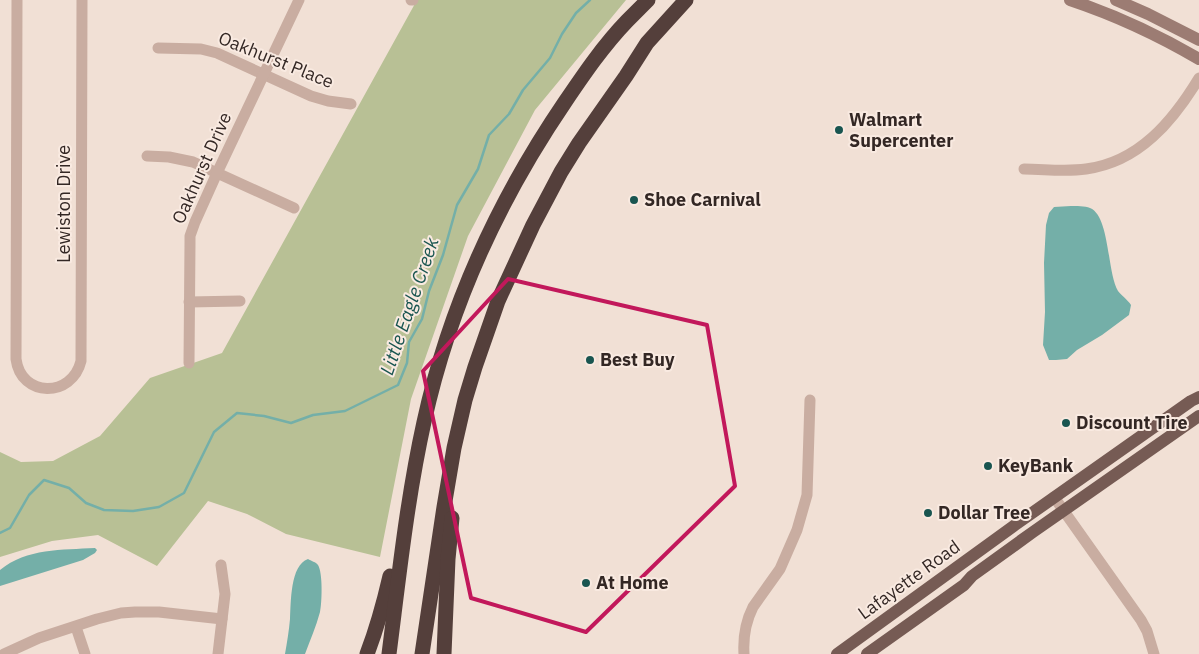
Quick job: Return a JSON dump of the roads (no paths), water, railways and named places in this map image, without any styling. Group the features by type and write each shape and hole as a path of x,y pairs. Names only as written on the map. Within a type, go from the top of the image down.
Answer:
{"highway":[{"path":"367,654 387,593 429,400 445,345 472,272 501,211 533,152 577,85 611,39 648,0"},
{"path":"422,654 454,448 465,400 498,301 522,247 561,172 579,143 647,43 686,0"},
{"path":"444,654 448,559 456,483 465,423 482,345"},
{"path":"389,654 413,474"}],"main road":[{"path":"1070,0 1132,25 1199,60"},
{"path":"1116,0 1199,40"},
{"name":"Lafayette Road","path":"837,654 1054,497 1199,397"},
{"name":"Lafayette Road","path":"867,654 964,585 972,576 1199,416"}],"street":[{"name":"Lewiston Drive","path":"17,0 16,359 18,370 26,380 36,387 47,388 58,387 70,381 81,361 82,0"},
{"name":"Oakhurst Drive","path":"189,363 190,236 217,173 299,0"},
{"name":"Oakhurst Place","path":"158,48 201,50 217,53 315,98 351,104"},
{"path":"1024,169 1088,169 1109,164 1124,157 1139,149 1166,126 1199,78"},
{"path":"147,156 169,157 193,162 294,208"},
{"path":"189,302 240,301"},
{"path":"744,654 745,631 750,612 780,569 797,530 807,495 810,400"},
{"path":"1054,497 1142,620 1154,654"},
{"path":"218,654 225,594 221,565"},
{"path":"4,654 39,638 113,615 135,612 166,612 222,620"},
{"path":"76,627 85,654"}],"water":[{"path":"1054,207 1088,207 1096,213 1105,233 1114,283 1118,291 1131,305 1129,315 1102,335 1077,350 1067,359 1049,360 1043,345 1046,225 1049,213"},
{"path":"95,548 97,550 95,553 83,560 0,586 0,570 22,558 33,554 58,550"},
{"path":"308,559 317,564 320,569 322,588 320,612 305,654 285,654 290,623 291,595 295,576 302,563"}],"waterway":[{"name":"Little Eagle Creek","path":"0,533 10,528 29,495 44,480 69,488 86,503 104,510 133,511 159,507 184,493 214,432 237,413 264,416 291,423 313,415 345,411 398,385 407,363 409,342 422,319 429,291 443,255 457,205 478,169 489,135 509,114 523,90 550,58 562,34 576,13 590,0"}],"place":[{"name":"Walmart Supercenter","path":"839,130"},
{"name":"Shoe Carnival","path":"634,200"},
{"name":"Best Buy","path":"590,360"},
{"name":"Discount Tire","path":"1066,423"},
{"name":"KeyBank","path":"988,466"},
{"name":"Dollar Tree","path":"928,513"},
{"name":"At Home","path":"586,583"}]}
